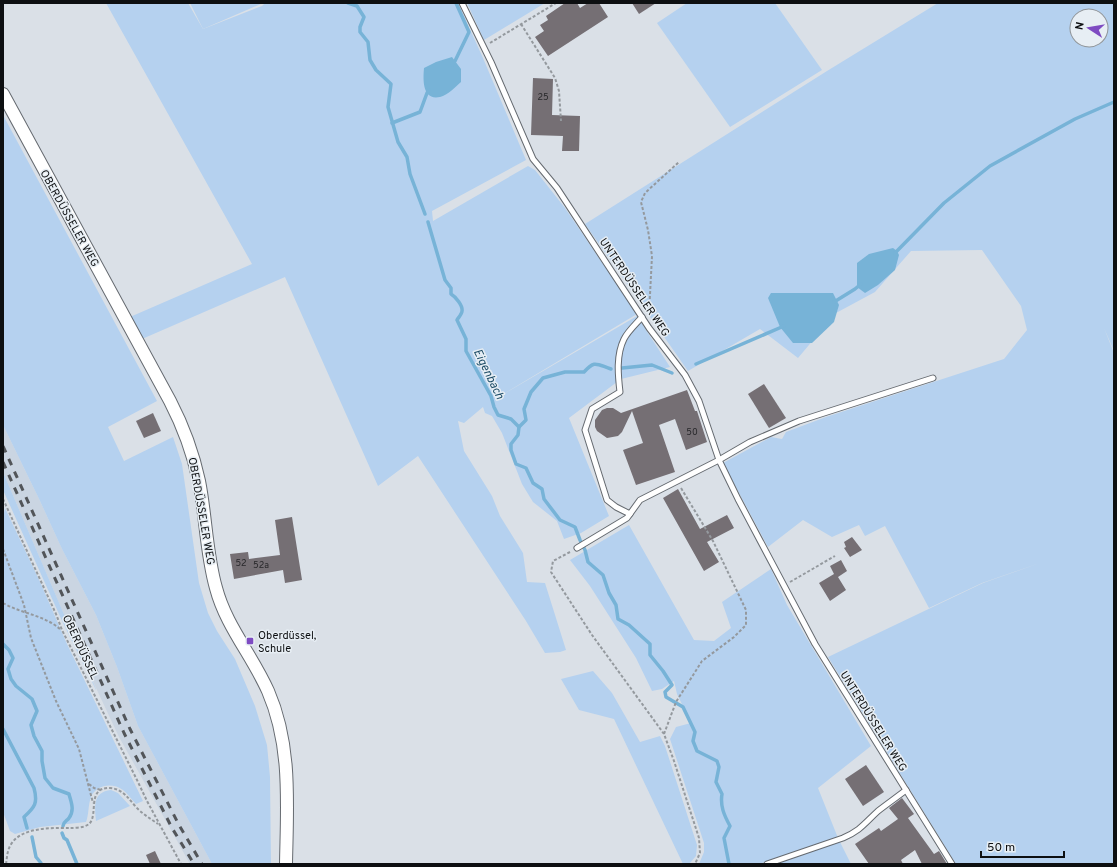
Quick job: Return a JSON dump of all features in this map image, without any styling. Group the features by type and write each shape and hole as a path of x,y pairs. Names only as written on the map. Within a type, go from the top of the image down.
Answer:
{"street":[{"name":"OBERDÜSSELER WEG","path":"3,94 170,401 188,442 199,480 207,545 216,590 227,619 265,684 280,727 284,746 287,776 286,864"}],"lane":[{"name":"UNTERDÜSSELER WEG","path":"462,3 484,46 533,160 557,188 649,328 685,375 699,401 719,460 815,644 952,864"},
{"path":"630,514 616,507 607,500 585,430 592,409 620,392 618,378 620,351 624,338 642,317"},
{"path":"577,548 627,518 640,500 719,460 750,442 799,420 933,378"},
{"path":"767,864 854,833 863,827 877,812 906,790"}],"path":[{"path":"484,46 556,3"},
{"path":"521,24 555,78 559,91 561,121"},
{"path":"649,328 652,256 648,230 641,202 645,193 679,162"},
{"path":"664,734 676,702 702,661 734,637 746,625 746,610 713,541 677,481"},
{"name":"OBERDÜSSEL","path":"3,499 62,630 159,824"},
{"path":"577,548 553,562 551,572 592,635 664,734 699,838 700,853 694,864"},
{"path":"3,549 26,614 31,638 56,701 79,749 93,803 93,818 87,825 47,829 27,833 17,837 11,844 8,851 6,864"},
{"path":"783,585 835,556"},
{"path":"3,603 26,614 52,623 62,630"},
{"path":"89,784 94,788 102,790 110,788 121,791 139,810 159,824 181,864"},
{"path":"93,803 95,797 102,790"}],"shaded area":[{"path":"106,3 188,3 203,29 262,6 265,3 458,3 526,160 432,211 433,221 528,166 535,170 565,208 637,314 495,399 637,316 670,367 621,379 569,418 609,516 581,533 564,539 557,521 533,502 522,484 502,433 492,416 485,413 483,407 464,423 458,421 464,451 492,496 500,516 523,553 527,582 545,583 566,650 545,653 526,621 418,456 378,486 285,277 142,339 130,317 252,264"},
{"path":"190,3 263,3 203,29"},
{"path":"467,3 545,3 484,40"},
{"path":"687,3 775,3 822,70 730,127 657,23"},
{"path":"938,3 1114,3 1114,351 1104,328 1114,353 1114,864 956,864 828,657 983,583 1040,563 982,583 929,608 885,526 865,536 859,525 832,537 803,520 768,547 723,463 771,437 782,439 786,432 826,417 1004,359 1027,330 1021,306 982,250 911,251 875,292 836,313 798,358 760,329 688,371 585,224 827,71"},
{"path":"452,57 461,69 461,82 446,95 440,97 430,96 425,88 424,68"},
{"path":"3,115 157,401 108,427 124,461 173,437 182,464 199,583 208,613 217,631 235,659 255,706 267,745 270,777 271,864 212,864 138,726 117,667 96,615 62,549 3,425"},
{"path":"893,248 899,255 895,270 878,285 865,293 857,287 857,263 869,254"},
{"path":"771,293 833,293 839,305 834,322 812,343 793,343 780,327 768,298"},
{"path":"3,425 62,549 96,615 117,667 138,726 212,864 190,864 119,737 89,673 3,472"},
{"path":"3,472 96,690 63,623 3,490"},
{"path":"5,508 41,584 67,644 143,801 136,804 127,793 114,786 100,787 91,797 86,822 40,827 15,834 10,831 3,812 3,518"},
{"path":"629,525 694,640 714,641 731,628 722,602 771,569 787,605 871,746 818,788 838,838 759,864 699,864 704,852 704,843 670,739 676,727 691,723 677,694 674,681 662,689 652,691 636,658 590,586 570,560"},
{"path":"593,671 612,693 640,742 660,736 665,746 697,845 696,856 689,864 683,864 614,719 579,710 561,679"},
{"path":"111,790 118,793 130,806 96,821 96,801 100,794"},
{"path":"840,842 851,864 773,864"}],"building":[{"path":"565,3 577,3 580,8 588,3 599,3 608,17 548,56 535,37 544,31 540,25 548,20 546,16"},
{"path":"632,3 656,3 639,14"},
{"path":"533,78 553,79 552,115 580,116 579,151 562,151 563,136 531,135"},
{"path":"764,384 786,418 769,428 748,394"},
{"path":"687,390 695,411 697,411 707,442 686,450 675,419 659,425 675,472 636,485 623,450 643,443 632,411 622,432 618,436 607,438 597,431 595,427 595,420 602,410 607,408 613,408 621,413"},
{"path":"153,413 161,431 144,438 136,421"},
{"path":"678,489 700,529 727,515 734,528 707,542 719,562 704,571 663,498"},
{"path":"292,517 302,580 285,583 283,570 234,579 230,554 248,552 249,559 280,555 275,520"},
{"path":"852,537 862,550 850,557 844,548 846,547 844,542"},
{"path":"841,560 847,571 838,577 846,590 830,601 819,583 834,574 830,566"},
{"path":"866,765 884,792 863,806 845,779"},
{"path":"902,798 914,814 908,818 934,854 939,851 947,864 922,864 915,850 901,860 903,864 869,864 855,844 879,828 881,831 898,819 889,808"},
{"path":"155,851 161,864 150,864 146,855"}],"waterway":[{"name":"Eigenbach","path":"348,3 357,6 364,17 360,27 360,32 368,42 370,60 376,70 391,84 388,107 398,142 407,157 410,174 425,214"},
{"path":"452,65 469,32 456,3"},
{"path":"392,123 420,112 429,90"},
{"path":"895,253 944,203 990,166 1075,119 1114,102"},
{"name":"Eigenbach","path":"428,222 445,280 451,288 451,294 457,299 462,309 461,315 457,320 466,339 466,351 491,396 498,415 511,419 519,427 518,435 511,444 511,450 516,464 526,468 533,483 542,489 544,499 560,520 575,527 585,550 588,562 603,575 609,593 616,605 618,619 629,625 650,644 650,655 672,685 665,692 666,697 683,707 695,732 693,741 697,751 717,761 719,767 716,782 722,794 723,810 730,826 724,838 729,864"},
{"path":"834,302 861,284"},
{"path":"696,364 784,326"},
{"path":"519,427 526,420 524,409 531,392 543,378 565,372 584,372 593,364 611,369"},
{"path":"622,368 652,365 672,373"},
{"path":"3,644 9,650 13,658 8,669 11,679 16,686 32,699 37,711 31,725 34,736 42,751 45,778 53,788 69,794 72,812 63,826"},
{"path":"3,729 34,788 36,797 35,804 24,817 27,828"},
{"path":"62,833 64,838 67,840 77,864"},
{"path":"32,837 36,857 41,863 40,864"}],"railway":[{"path":"3,446 130,729 179,825 202,864"},
{"path":"3,462 124,733 172,828 194,864"}],"place":[{"name":"Oberdüssel, Schule","path":"250,641"}]}
